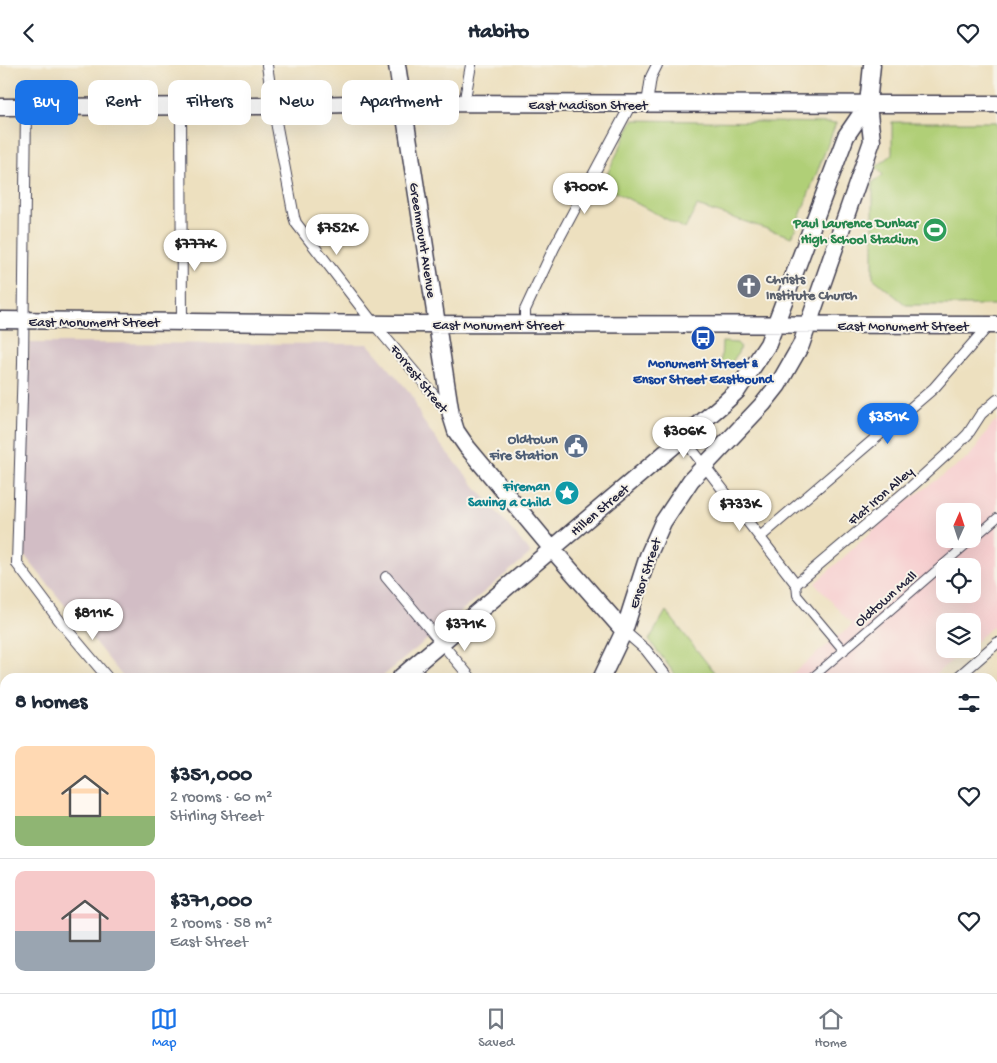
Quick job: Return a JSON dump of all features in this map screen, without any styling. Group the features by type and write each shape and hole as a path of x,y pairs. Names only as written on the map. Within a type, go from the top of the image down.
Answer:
{"main road":[{"name":"Greenmount Avenue","path":"397,65 399,80"},
{"name":"Ensor Street","path":"604,673 624,631 636,597 641,574 656,537 678,498 705,465 757,411 778,385 800,345 872,141 868,104 872,65"},
{"name":"East Madison Street","path":"459,104 997,104"},
{"name":"Ensor Street","path":"776,324 846,136 868,104"},
{"name":"East Madison Street","path":"78,106 168,105"},
{"name":"East Madison Street","path":"0,107 15,107"},
{"name":"Greenmount Avenue","path":"406,125 450,415"},
{"name":"East Monument Street","path":"0,320 436,324 993,325"},
{"name":"Hillen Street","path":"406,673 737,391 765,348 776,324"},
{"name":"Forrest Street","path":"450,415 456,431 467,447 552,549 624,631"}],"street":[{"name":"Forrest Street","path":"268,65 270,80"},
{"path":"464,104 471,65"},
{"path":"647,104 651,77 657,65"},
{"path":"525,324 525,310 554,248 631,104"},
{"path":"26,125 23,363 17,564 59,620 104,673"},
{"path":"181,125 182,322"},
{"name":"Forrest Street","path":"277,125 294,217 374,323 450,415"},
{"path":"760,537 934,388 993,325"},
{"name":"Flat Iron Alley","path":"796,584 938,463 968,434 981,414 997,400"},
{"path":"683,438 796,584 797,595 844,651"},
{"name":"Oldtown Mall","path":"818,673 997,518"},
{"path":"386,577 467,673"},
{"name":"Forrest Street","path":"624,631 646,650 664,673"},
{"path":"963,673 997,643"}],"shaded area":[{"path":"29,343 368,344 412,395 421,418 435,438 531,553 387,673 120,673 25,556"},
{"path":"997,420 997,623 981,637 981,613 936,613 936,658 955,658 937,673 793,673 852,625 815,583 900,506 969,457"}],"green space":[{"path":"633,120 836,123 792,237 697,206 685,229 602,185"},
{"name":"Paul Laurence Dunbar High School Stadium","path":"892,122 997,122 997,305 906,305 873,278 873,182 883,175 876,167 892,155"},
{"path":"722,342 737,343 740,346 738,353 727,370 721,364"},
{"path":"666,611 715,673 674,673 649,640"}],"place":[{"name":"Paul Laurence Dunbar High School Stadium","path":"935,230"},
{"name":"Christs Institute Church","path":"749,286"},
{"name":"Monument Street & Ensor Street Eastbound","path":"703,338"},
{"name":"Oldtown Fire Station","path":"576,446"},
{"name":"Fireman Saving a Child","path":"567,493"}]}
